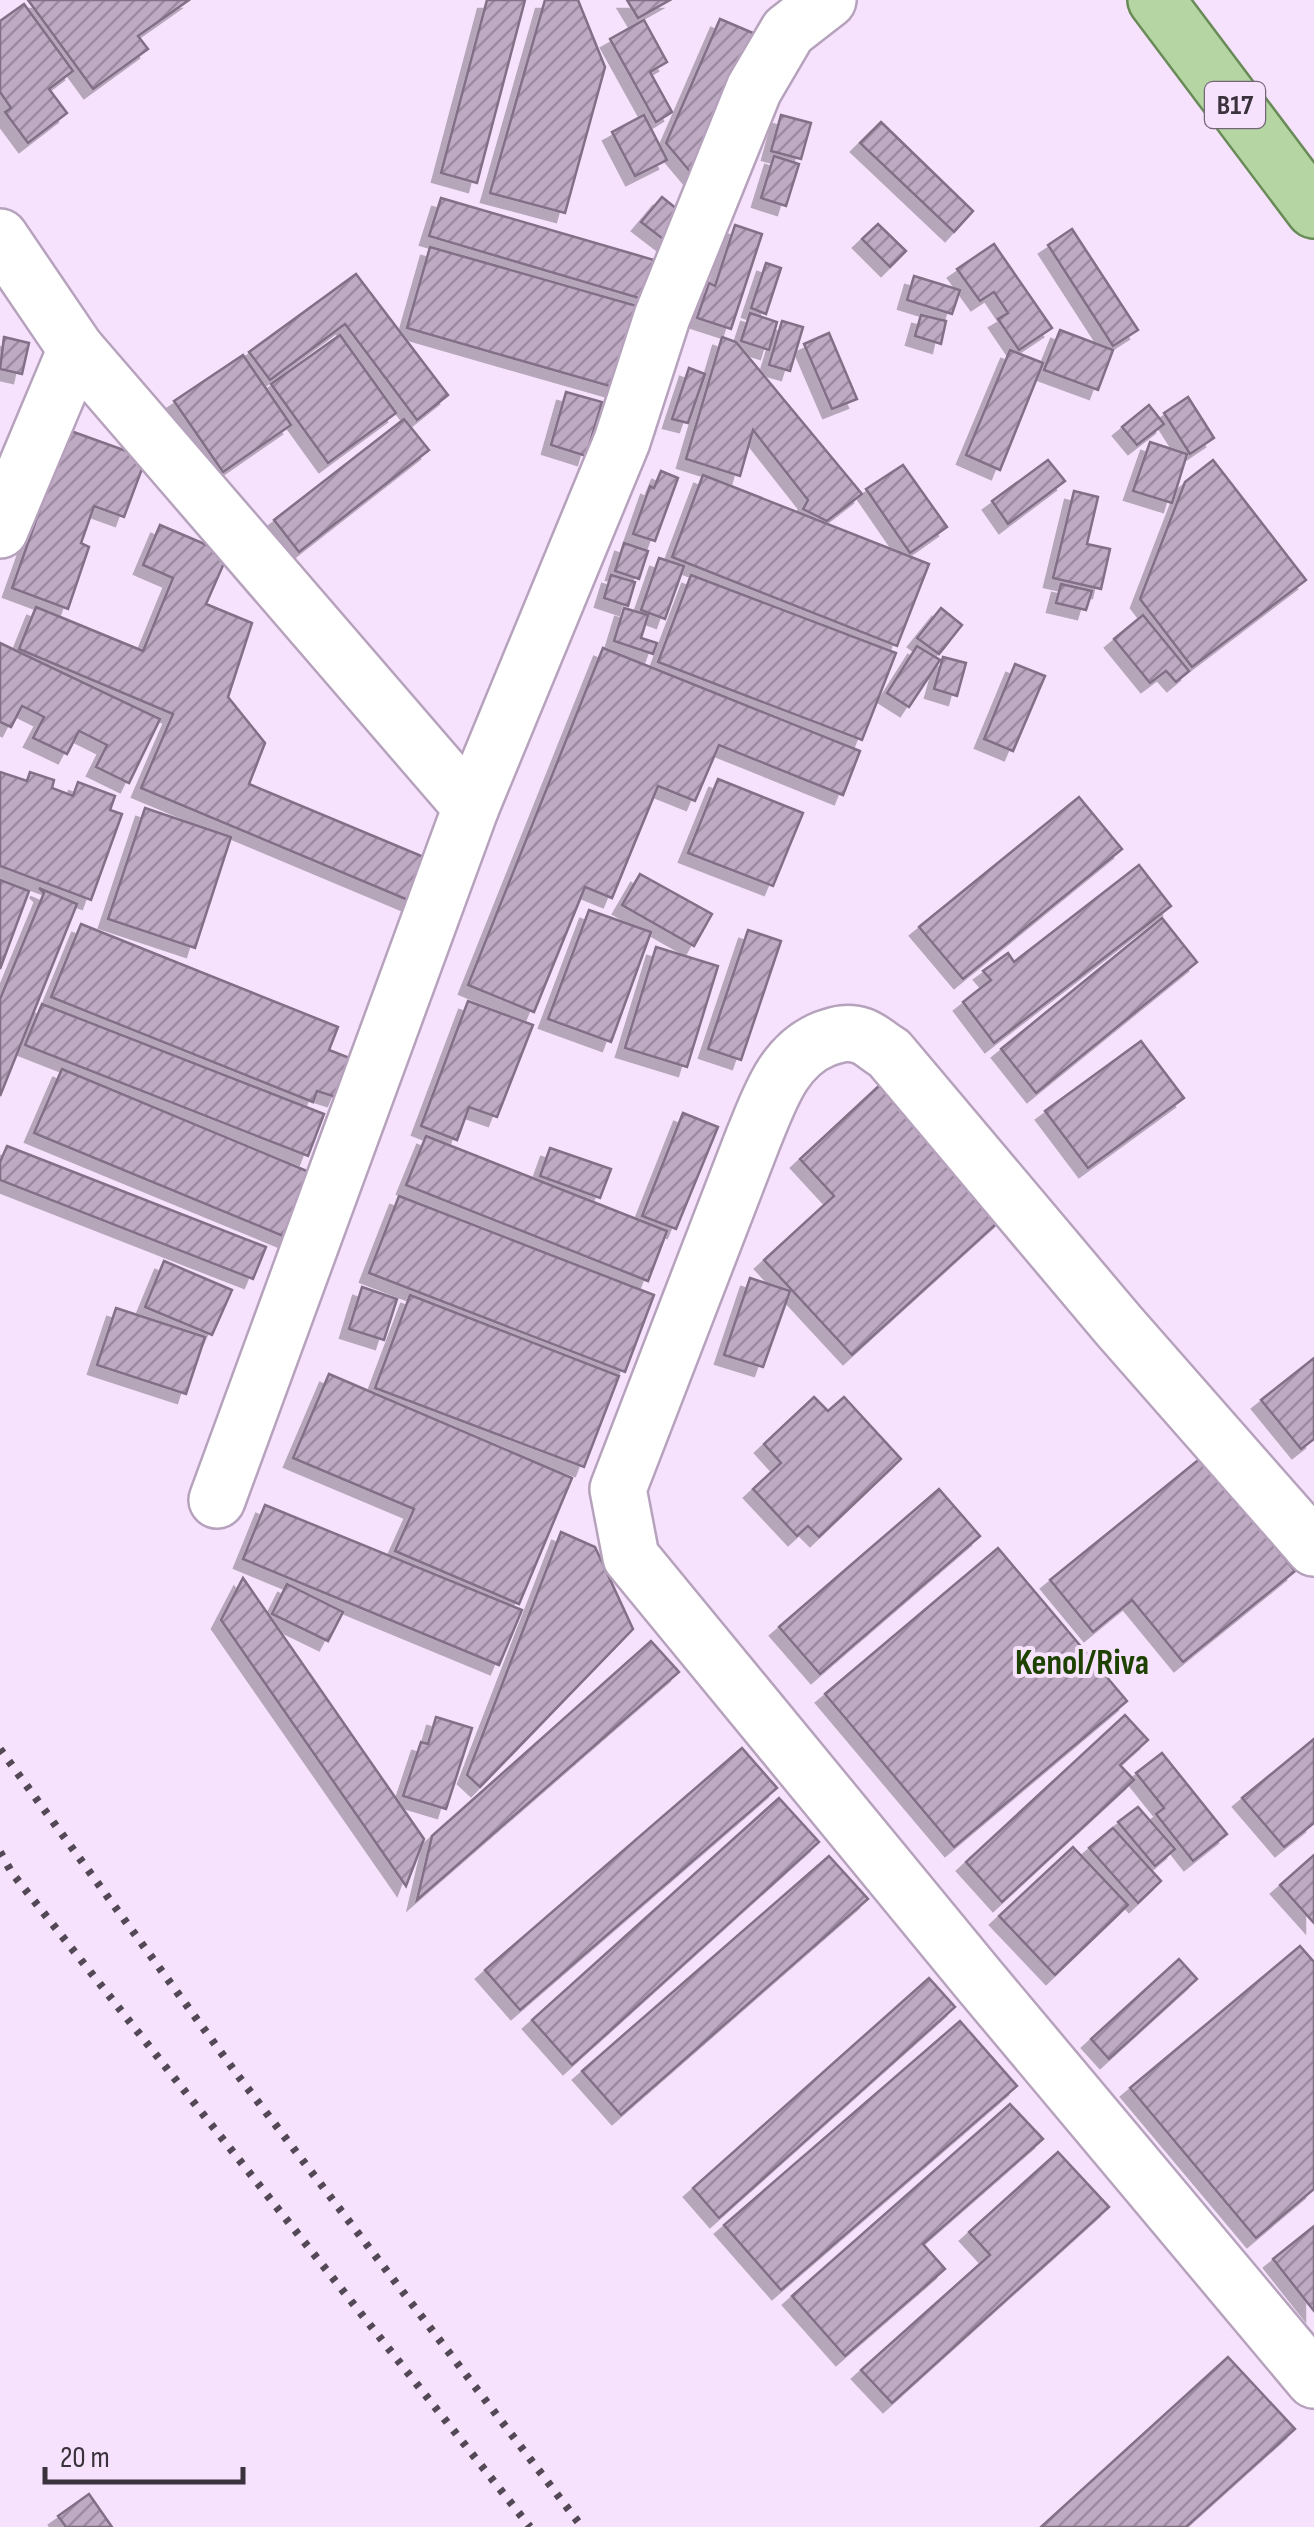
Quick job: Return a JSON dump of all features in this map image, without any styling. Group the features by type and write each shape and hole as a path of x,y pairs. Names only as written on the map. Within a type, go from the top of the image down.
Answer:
{"main road":[{"name":"B17","path":"1156,0 1314,210"}],"street":[{"path":"217,1500 471,808 622,441 662,317 754,89 788,31 828,0"},
{"path":"0,237 76,349 471,808"},
{"path":"0,530 76,349"},
{"path":"1314,1548 888,1053 865,1036 842,1032 808,1045 791,1062 764,1112 618,1489 631,1556 1314,2380"}],"building":[{"path":"28,0 189,0 138,36 148,49 93,89"},
{"path":"487,0 525,0 477,183 441,173"},
{"path":"545,0 578,0 605,67 565,213 490,193"},
{"path":"627,0 670,0 638,18"},
{"path":"24,4 73,71 49,89 67,113 28,143 5,112 11,108 0,92 0,21"},
{"path":"720,19 760,36 698,181 666,143"},
{"path":"644,20 667,62 650,72 672,112 656,122 610,39"},
{"path":"644,115 667,160 635,176 612,132"},
{"path":"781,115 811,123 801,159 771,151"},
{"path":"881,122 973,211 954,232 860,143"},
{"path":"774,156 799,164 786,206 761,198"},
{"path":"662,197 688,218 667,242 641,222"},
{"path":"441,198 661,262 649,301 429,236"},
{"path":"878,224 906,251 890,267 862,239"},
{"path":"735,225 762,234 731,329 697,318 709,283 715,286"},
{"path":"1072,229 1138,330 1113,346 1048,245"},
{"path":"994,244 1052,328 1019,350 998,319 1008,313 994,292 980,301 957,269"},
{"path":"430,247 644,308 620,389 407,328"},
{"path":"766,263 781,268 766,314 751,308"},
{"path":"356,274 448,395 417,420 345,324 270,380 249,352"},
{"path":"914,276 960,290 952,314 907,300"},
{"path":"750,313 777,322 769,350 741,341"},
{"path":"921,315 946,321 941,344 915,336"},
{"path":"782,321 803,327 790,371 769,365"},
{"path":"1060,330 1113,350 1098,390 1044,370"},
{"path":"829,333 857,399 832,409 804,344"},
{"path":"340,335 396,413 328,463 271,384"},
{"path":"4,337 29,343 22,374 0,369"},
{"path":"722,337 736,342 862,494 827,521 803,509 808,500 753,430 740,476 686,459"},
{"path":"1010,350 1043,363 1000,470 966,455"},
{"path":"243,355 291,425 223,472 174,401"},
{"path":"689,368 705,374 688,423 672,419"},
{"path":"566,392 602,402 586,456 551,445"},
{"path":"1188,397 1214,438 1190,454 1164,413"},
{"path":"1149,405 1164,424 1137,445 1122,427"},
{"path":"404,419 429,450 299,552 274,520"},
{"path":"68,430 146,458 124,517 94,506 81,543 89,547 68,609 12,588"},
{"path":"1150,442 1187,454 1172,503 1133,491"},
{"path":"1048,460 1065,481 1008,524 992,501"},
{"path":"1213,460 1306,580 1192,667 1140,599 1185,482"},
{"path":"903,465 947,527 910,553 866,489"},
{"path":"661,471 678,478 655,541 633,534 650,486 654,488"},
{"path":"703,475 929,564 897,646 672,557"},
{"path":"1074,491 1098,497 1087,544 1110,549 1101,589 1053,578"},
{"path":"160,525 228,554 206,604 252,623 228,697 265,743 249,784 438,863 420,905 141,788 173,714 19,649 36,607 143,651 173,578 143,565"},
{"path":"624,543 648,551 639,579 615,571"},
{"path":"659,558 684,566 665,619 641,610"},
{"path":"611,575 635,582 628,606 604,598"},
{"path":"691,575 896,653 862,740 658,662"},
{"path":"1061,584 1092,591 1086,610 1056,603"},
{"path":"624,608 648,615 641,638 657,643 653,654 614,641"},
{"path":"941,608 962,625 939,654 917,638"},
{"path":"1143,615 1189,671 1176,682 1166,671 1150,683 1114,639"},
{"path":"0,643 160,719 129,783 96,767 107,745 79,731 67,754 33,738 44,717 22,706 11,727 0,722"},
{"path":"917,646 940,660 909,707 887,693"},
{"path":"603,648 860,751 843,795 719,745 695,801 658,786 612,898 585,887 534,1012 468,985"},
{"path":"943,657 966,663 957,696 934,689"},
{"path":"1015,664 1045,676 1013,751 984,739"},
{"path":"0,772 27,781 30,772 54,780 52,788 73,796 78,782 115,796 110,810 122,814 91,900 0,866"},
{"path":"718,779 803,813 773,886 688,853"},
{"path":"1079,797 1122,849 963,979 919,927"},
{"path":"145,808 231,837 195,948 108,919"},
{"path":"1139,865 1171,906 994,1043 963,1002 991,980 983,971 1008,953 1014,962"},
{"path":"640,874 712,914 694,946 622,905"},
{"path":"0,880 29,891 0,969"},
{"path":"39,888 77,904 0,1096 0,999 44,893"},
{"path":"589,910 651,932 611,1042 548,1019"},
{"path":"1162,918 1197,962 1036,1093 1001,1049"},
{"path":"81,924 338,1027 329,1050 352,1059 336,1097 317,1091 313,1102 51,997"},
{"path":"748,930 781,941 741,1060 708,1049"},
{"path":"656,947 718,966 687,1067 625,1048"},
{"path":"468,1001 533,1025 497,1117 469,1107 457,1140 421,1126"},
{"path":"42,1004 324,1114 308,1156 25,1045"},
{"path":"1141,1041 1184,1098 1088,1168 1045,1111"},
{"path":"62,1069 314,1174 288,1238 34,1133"},
{"path":"882,1083 1006,1215 852,1355 764,1260 834,1196 800,1159"},
{"path":"683,1113 718,1127 676,1229 642,1216"},
{"path":"426,1136 667,1231 648,1281 406,1185"},
{"path":"7,1146 266,1247 253,1279 0,1180 0,1162"},
{"path":"550,1148 611,1169 600,1198 540,1176"},
{"path":"399,1196 654,1295 625,1372 369,1273"},
{"path":"164,1261 232,1290 212,1335 145,1307"},
{"path":"750,1278 790,1291 763,1367 724,1355"},
{"path":"362,1287 397,1299 384,1340 349,1329"},
{"path":"410,1295 619,1376 584,1467 375,1388"},
{"path":"116,1308 205,1337 186,1394 97,1365"},
{"path":"1314,1358 1314,1439 1301,1449 1261,1400"},
{"path":"329,1374 572,1478 519,1604 395,1551 414,1509 293,1458"},
{"path":"814,1397 828,1411 844,1397 901,1459 819,1537 808,1526 797,1536 753,1489 781,1463 764,1444"},
{"path":"1202,1457 1295,1571 1183,1662 1132,1600 1093,1632 1050,1580"},
{"path":"939,1489 980,1536 820,1674 779,1627"},
{"path":"265,1505 522,1610 499,1665 243,1559"},
{"path":"561,1532 595,1547 633,1629 480,1787 467,1775"},
{"path":"998,1548 1127,1701 954,1847 825,1694"},
{"path":"243,1578 424,1839 406,1886 221,1620"},
{"path":"287,1584 343,1612 328,1641 272,1614"},
{"path":"651,1641 679,1672 417,1900 432,1836"},
{"path":"1125,1715 1148,1740 1120,1765 1134,1780 1002,1902 966,1862"},
{"path":"436,1717 472,1728 446,1809 403,1796 421,1742 428,1744"},
{"path":"1314,1739 1314,1823 1284,1847 1242,1798"},
{"path":"742,1748 777,1788 520,2010 485,1970"},
{"path":"1162,1753 1227,1834 1193,1861 1156,1814 1164,1808 1136,1773"},
{"path":"779,1798 819,1842 572,2065 532,2020"},
{"path":"1138,1807 1175,1849 1155,1866 1118,1822"},
{"path":"1113,1828 1161,1881 1138,1903 1089,1848"},
{"path":"1073,1847 1128,1905 1055,1975 999,1916"},
{"path":"1314,1855 1314,1923 1280,1885"},
{"path":"829,1856 868,1899 621,2115 582,2071"},
{"path":"1300,1946 1314,1962 1314,2189 1256,2238 1130,2088"},
{"path":"1179,1959 1197,1979 1109,2059 1091,2039"},
{"path":"929,1978 955,2007 719,2218 693,2188"},
{"path":"960,2021 1017,2086 781,2290 724,2225"},
{"path":"1010,2104 1043,2139 923,2244 945,2269 845,2356 792,2296"},
{"path":"1058,2152 1109,2207 892,2403 861,2370 990,2255 969,2232"},
{"path":"1314,2226 1314,2311 1273,2259"},
{"path":"1228,2357 1295,2429 1186,2527 1041,2527"},
{"path":"89,2494 112,2527 66,2527 58,2516"}],"railway":[{"path":"0,1749 236,2073 582,2527"},
{"path":"0,1852 12,1873 530,2527"}],"district":[{"name":"Kenol/Riva","path":"1082,1663"}]}
